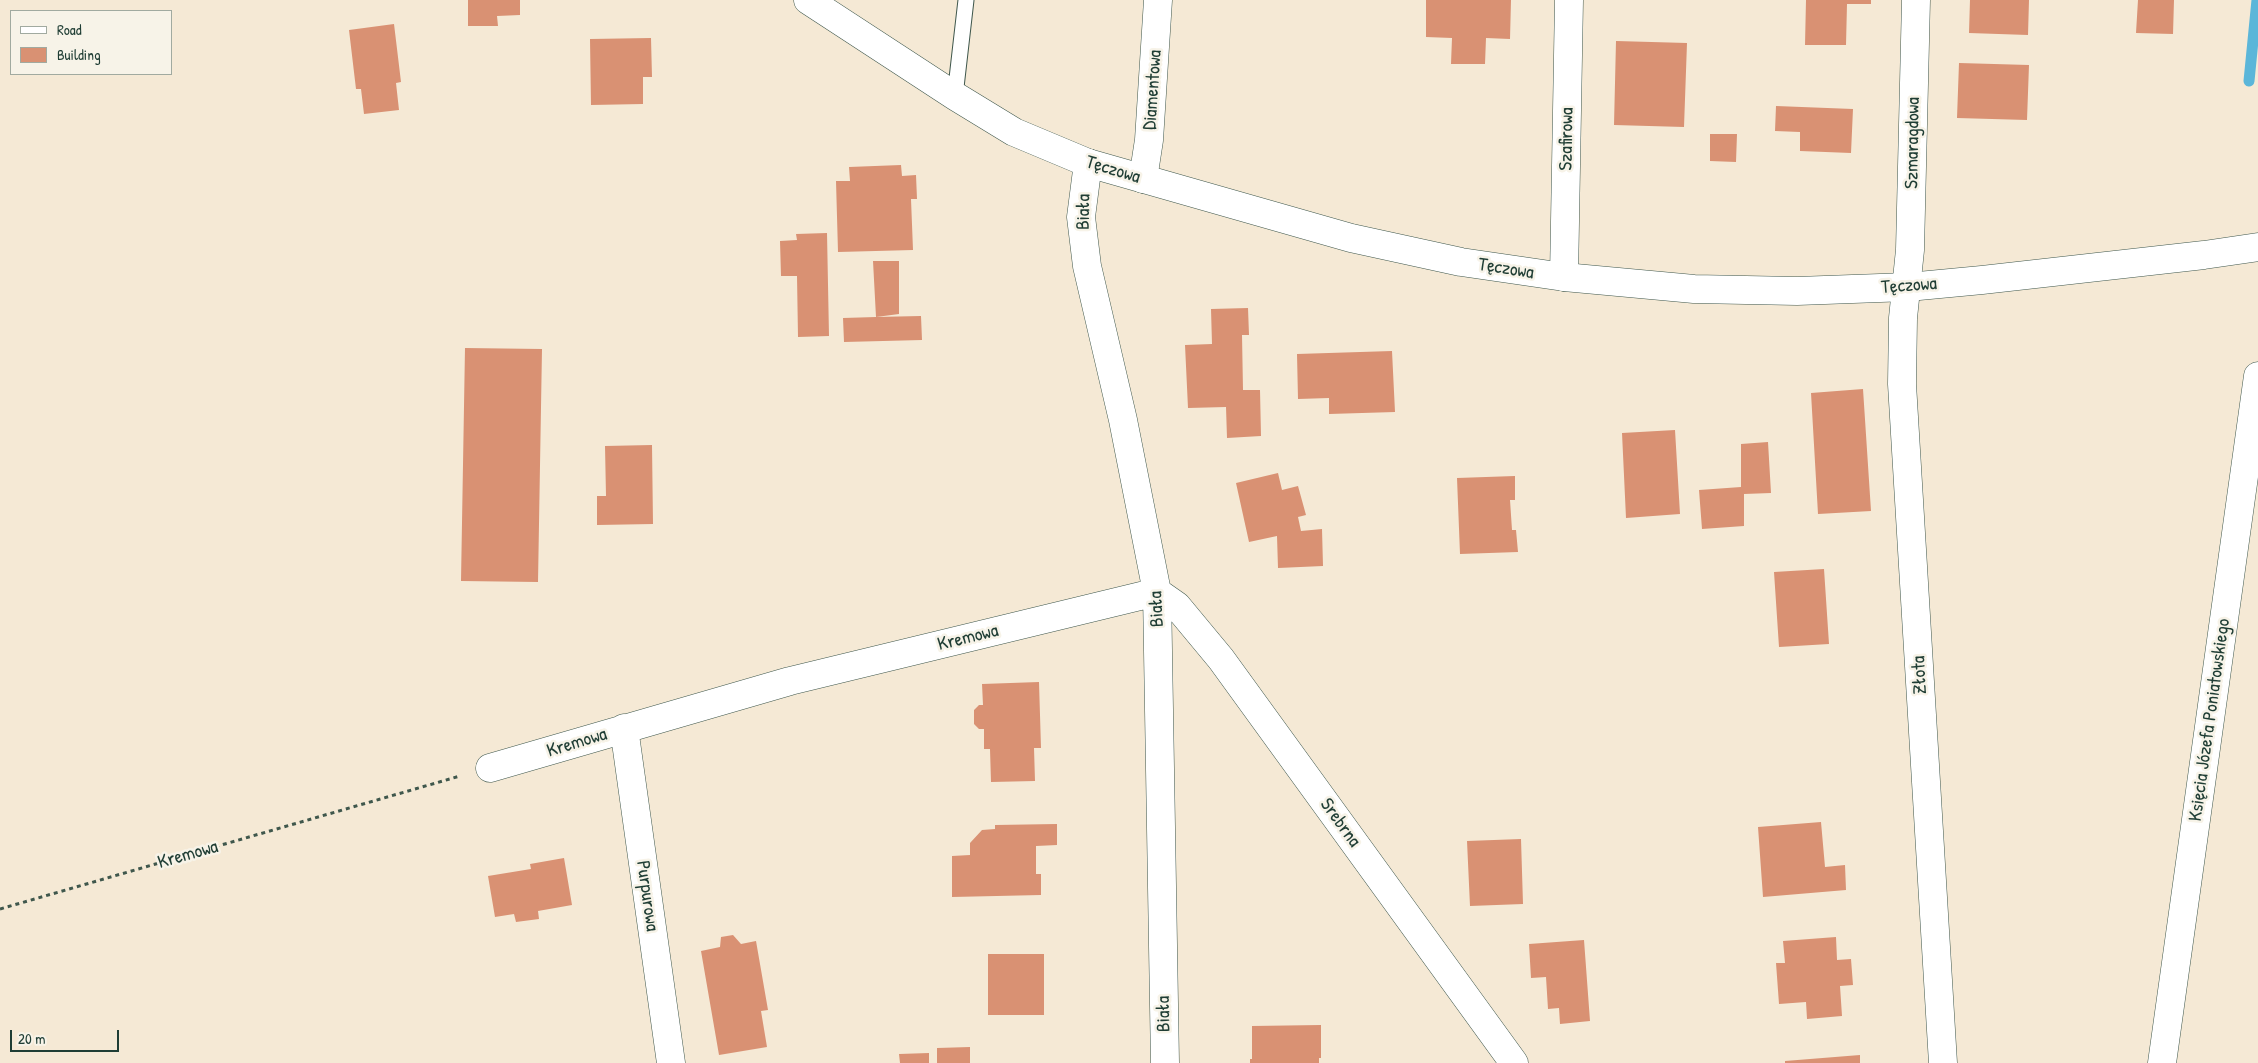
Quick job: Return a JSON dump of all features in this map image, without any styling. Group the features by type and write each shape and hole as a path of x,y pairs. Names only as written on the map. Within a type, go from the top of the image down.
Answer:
{"street":[{"name":"Tęczowa","path":"808,0 954,96 1014,132 1088,163 1351,238 1461,262 1564,278 1704,289 1797,291 1908,286 2195,256 2258,246"},
{"name":"Diamentowa","path":"1143,179 1149,140 1158,0"},
{"name":"Szafirowa","path":"1564,278 1569,0"},
{"name":"Szmaragdowa","path":"1908,286 1916,0"},
{"name":"Biała","path":"1088,163 1081,217 1086,266 1123,420 1157,592 1165,1063"},
{"name":"Złota","path":"1908,286 1903,318 1902,384 1943,1063"},
{"name":"Księcia Józefa Poniatowskiego","path":"2162,1063 2258,376"},
{"name":"Kremowa","path":"490,768 790,681 1157,592"},
{"name":"Srebrna","path":"1157,592 1177,606 1221,659 1514,1063"},
{"name":"Purpurowa","path":"624,728 671,1063"}],"lane":[{"path":"954,96 966,0"}],"path":[{"name":"Kremowa","path":"0,909 490,768"}],"building":[{"path":"468,0 520,0 520,15 497,16 498,26 468,26"},
{"path":"1426,0 1511,0 1510,39 1486,38 1485,64 1451,64 1452,38 1426,37"},
{"path":"1806,0 1871,0 1871,4 1847,4 1846,45 1805,45"},
{"path":"1970,0 2029,0 2028,35 1969,33"},
{"path":"2138,0 2174,0 2173,34 2136,33"},
{"path":"394,24 401,82 396,83 399,110 364,114 361,89 356,89 349,30"},
{"path":"651,38 652,77 643,77 643,104 591,105 590,39"},
{"path":"1616,41 1687,43 1684,127 1614,125"},
{"path":"1959,63 2029,65 2027,120 1957,118"},
{"path":"1776,106 1853,109 1851,153 1800,151 1800,132 1775,131"},
{"path":"1710,134 1737,134 1736,162 1710,161"},
{"path":"901,165 902,176 916,175 917,199 911,199 913,250 838,252 836,181 850,181 849,167"},
{"path":"827,233 829,336 798,337 797,276 781,276 780,241 797,240 796,234"},
{"path":"873,261 899,261 899,314 876,317"},
{"path":"1248,308 1249,335 1242,335 1243,390 1260,390 1261,436 1227,438 1226,407 1188,408 1185,345 1212,344 1211,309"},
{"path":"921,316 922,340 844,342 843,318"},
{"path":"465,348 542,349 538,582 461,581"},
{"path":"1392,351 1395,412 1329,414 1329,398 1298,399 1297,354"},
{"path":"1863,389 1871,511 1818,514 1811,393"},
{"path":"1675,430 1680,514 1626,518 1622,433"},
{"path":"1768,442 1771,493 1744,494 1744,526 1702,529 1699,490 1741,487 1741,444"},
{"path":"652,445 653,524 597,525 597,496 606,496 605,446"},
{"path":"1278,473 1282,490 1298,486 1306,515 1298,517 1301,531 1322,529 1323,566 1278,568 1277,536 1249,542 1236,483"},
{"path":"1515,476 1515,500 1510,500 1512,530 1516,530 1518,552 1460,554 1457,478"},
{"path":"1824,569 1829,644 1779,647 1774,572"},
{"path":"1039,682 1041,748 1034,748 1035,781 991,782 990,749 984,749 984,729 979,729 974,724 974,710 979,705 983,705 982,684"},
{"path":"1821,822 1825,867 1845,865 1846,890 1763,897 1758,827"},
{"path":"1057,824 1057,845 1036,846 1036,874 1041,874 1041,895 952,897 952,856 970,855 970,843 982,830 995,829 995,825"},
{"path":"1521,839 1523,904 1470,906 1467,841"},
{"path":"564,858 572,905 538,911 539,919 516,922 514,914 495,917 488,876 531,869 530,864"},
{"path":"733,935 741,944 756,941 768,1010 761,1011 767,1047 719,1055 701,951 720,947 721,937"},
{"path":"1836,937 1837,960 1851,959 1853,985 1840,986 1842,1016 1807,1019 1806,1002 1779,1004 1776,963 1785,963 1783,941"},
{"path":"1584,940 1590,1021 1560,1024 1559,1008 1548,1009 1546,977 1531,978 1529,944"},
{"path":"988,954 1044,954 1044,1015 988,1015"},
{"path":"1321,1025 1321,1058 1319,1058 1319,1063 1250,1063 1250,1059 1252,1059 1252,1026"},
{"path":"970,1047 970,1063 937,1063 937,1048"},
{"path":"929,1053 929,1063 900,1063 899,1054"},
{"path":"1860,1055 1860,1063 1785,1063 1785,1061"}],"waterway":[{"path":"2249,81 2257,0"}]}
